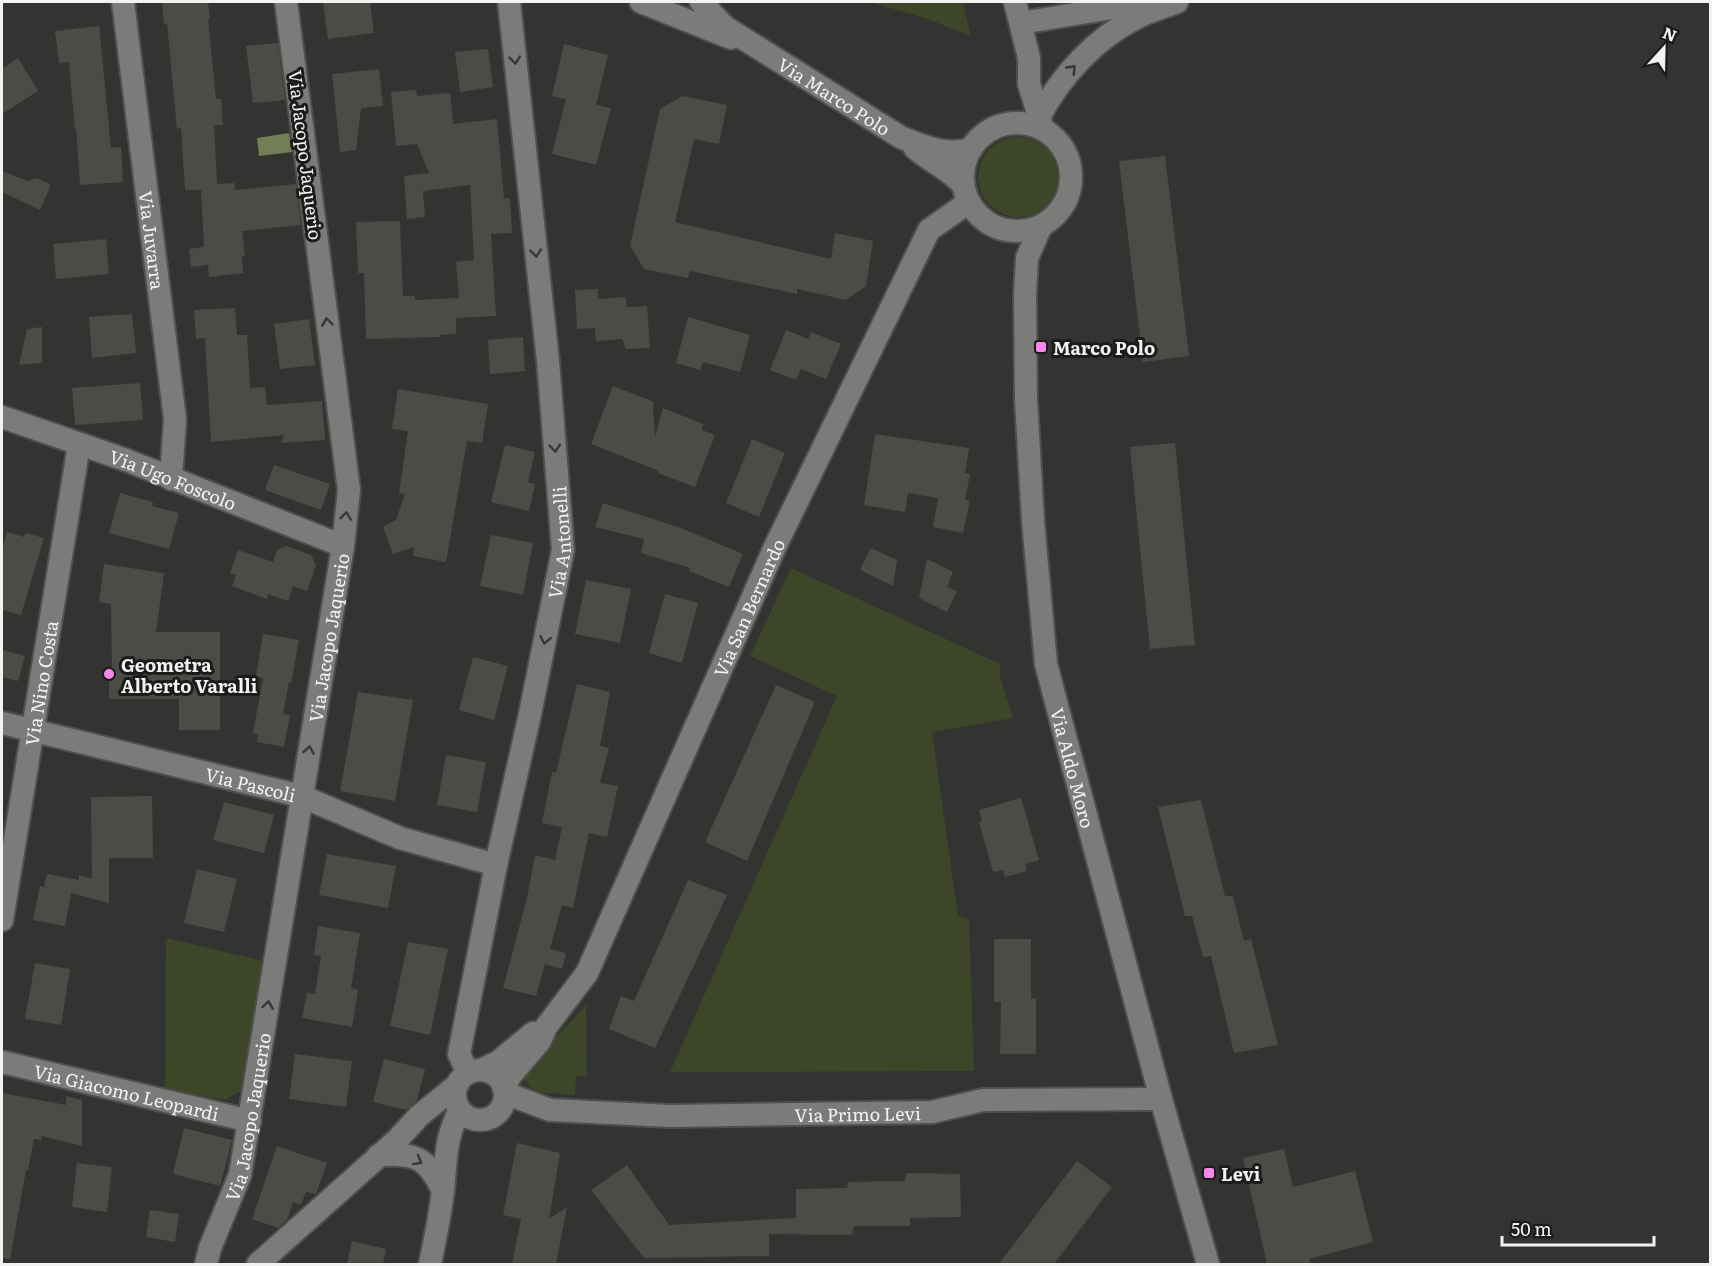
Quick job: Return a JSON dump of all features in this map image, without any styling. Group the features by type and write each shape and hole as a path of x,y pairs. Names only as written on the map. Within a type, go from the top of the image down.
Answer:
{"street":[{"name":"Via Juvarra","path":"123,2 175,420 171,479"},
{"name":"Via Jacopo Jaquerio","path":"206,1264 210,1248 240,1175 250,1121 343,546 349,490 286,2"},
{"name":"Via Antonelli","path":"470,1098 459,1054 496,865 530,714 563,550 548,361 508,2"},
{"name":"Via Marco Polo","path":"701,2 725,27 902,138 926,158 955,175 966,193"},
{"path":"1041,124 1009,124 981,137 971,149 964,166 966,193 979,215 992,225 1008,231 1025,231 1041,226 1065,203 1070,187 1071,170 1066,154 1041,124 1029,84 1029,58 1018,12 1148,2"},
{"path":"1041,124 1063,79 1095,45 1137,17 1177,2"},
{"name":"Via Marco Polo","path":"647,3 766,52"},
{"path":"1009,124 1029,84"},
{"name":"Via Marco Polo","path":"902,138 929,149 960,152 971,149"},
{"name":"Via San Bernardo","path":"546,1027 529,1035 498,1062 470,1098 501,1109 510,1076 540,1041 546,1027 587,973 774,549 929,230 966,193"},
{"name":"Via Aldo Moro","path":"1041,226 1027,258 1026,400 1033,521 1046,664 1161,1099 1208,1264"},
{"path":"1008,231 1027,258"},
{"name":"Via Ugo Foscolo","path":"2,417 126,460 343,546"},
{"name":"Via Nino Costa","path":"2,920 79,445"},
{"name":"Via Pascoli","path":"2,723 301,796 400,838 496,865"},
{"name":"Via Giacomo Leopardi","path":"2,1062 250,1121"},
{"path":"430,1264 443,1191 445,1156 454,1121 492,1073 498,1078 505,1091"},
{"name":"Via Primo Levi","path":"505,1091 550,1110 670,1116 932,1112 983,1100 1161,1099"},
{"path":"258,1264 397,1140 419,1116 470,1098"},
{"name":"Via Primo Levi","path":"470,1098 537,1115 550,1110"},
{"path":"379,1155 403,1154 421,1160 434,1173 443,1191"}],"shaded area":[{"path":"870,2 963,2 971,36 925,18"},
{"path":"289,133 292,152 259,156 257,138"},
{"path":"1018,137 1033,140 1046,149 1055,162 1058,177 1055,192 1046,205 1033,214 1018,217 1003,214 990,205 981,192 978,177 981,162 990,149 1003,140"},
{"path":"791,568 1000,664 1000,677 1013,718 932,732 958,916 969,919 974,1071 670,1072 837,696 750,656"},
{"path":"166,938 263,961 242,1090 225,1100 165,1089"},
{"path":"586,1005 587,1076 576,1076 575,1095 534,1092 523,1078 524,1071"}],"building":[{"path":"162,2 208,2 216,99 221,99 223,125 214,125 217,184 234,183 235,190 296,184 301,225 242,231 245,256 242,256 243,273 209,277 208,265 191,267 189,249 204,247 201,190 185,190 181,128 177,129 167,23 164,24"},
{"path":"323,2 370,2 374,33 328,39"},
{"path":"99,26 111,148 121,147 123,182 80,185 69,62 59,63 55,31"},
{"path":"278,43 285,100 253,103 246,46"},
{"path":"564,44 608,55 596,105 611,108 596,165 552,154 566,99 552,96"},
{"path":"488,49 493,87 460,92 455,52"},
{"path":"18,58 38,91 2,114 2,69"},
{"path":"379,69 383,106 361,108 356,150 340,152 332,74"},
{"path":"416,90 417,96 450,93 453,124 497,119 504,199 510,198 512,233 491,234 496,316 456,318 456,334 440,335 440,337 366,339 364,273 358,273 356,222 400,221 403,296 415,296 415,300 459,298 456,262 474,260 470,185 423,191 425,217 407,219 404,176 429,173 417,144 396,146 391,92"},
{"path":"682,96 727,105 719,144 694,139 675,222 831,259 835,233 873,241 866,286 846,300 797,289 797,294 690,271 688,278 644,269 630,246 660,109"},
{"path":"1165,156 1189,356 1143,362 1119,161"},
{"path":"2,171 28,181 37,178 51,185 40,210 2,192"},
{"path":"106,239 109,274 56,279 53,244"},
{"path":"598,289 598,299 626,297 626,307 647,306 650,348 626,349 622,339 596,341 595,328 577,329 575,290"},
{"path":"235,308 237,335 247,335 250,388 265,387 267,405 322,401 325,440 281,443 284,435 211,442 205,338 196,339 194,310"},
{"path":"132,314 136,353 92,358 89,317"},
{"path":"688,317 750,335 740,372 703,362 700,370 676,363"},
{"path":"309,319 315,365 280,369 274,324"},
{"path":"42,327 42,363 19,365 27,329"},
{"path":"786,330 808,339 811,332 841,344 826,379 801,369 796,380 770,370"},
{"path":"523,337 525,371 490,374 488,340"},
{"path":"140,383 143,420 75,425 72,388"},
{"path":"613,386 654,402 655,437 663,408 703,424 702,430 715,435 695,487 591,444"},
{"path":"398,389 488,404 482,443 467,441 446,562 413,556 414,547 393,554 383,527 396,520 405,494 399,493 408,431 392,429"},
{"path":"875,434 969,448 965,473 970,474 965,500 970,501 963,533 933,527 938,498 908,493 905,512 864,505"},
{"path":"752,439 785,453 759,517 726,503"},
{"path":"1175,443 1195,645 1150,649 1130,447"},
{"path":"505,445 535,452 528,482 535,484 529,511 491,502"},
{"path":"274,465 330,484 321,510 265,490"},
{"path":"120,493 153,502 152,506 179,513 169,549 109,533"},
{"path":"603,503 681,528 743,554 729,587 689,571 690,568 641,553 644,539 595,527"},
{"path":"7,532 24,537 25,533 44,538 21,615 2,610 2,551"},
{"path":"491,535 533,543 523,595 480,586"},
{"path":"286,546 311,555 316,565 307,591 293,586 288,601 268,594 267,599 232,586 236,575 230,573 238,550 273,562 277,550"},
{"path":"871,548 897,560 893,586 860,570"},
{"path":"927,559 953,572 947,587 957,591 947,612 919,598"},
{"path":"104,564 164,573 156,632 220,632 220,730 179,730 179,699 109,699 109,669 112,669 111,604 99,602"},
{"path":"586,580 631,589 620,643 575,634"},
{"path":"665,594 698,603 682,663 649,653"},
{"path":"263,634 299,640 283,714 290,715 284,747 257,742 258,734 253,733 263,678 256,676"},
{"path":"2,650 25,656 18,681 2,677"},
{"path":"473,657 508,666 494,720 459,710"},
{"path":"577,684 610,692 600,746 609,748 600,783 618,786 607,837 589,833 573,908 562,905 550,949 566,953 562,969 545,964 536,996 503,988 527,898 535,855 555,860 562,827 542,823 552,772 556,773"},
{"path":"776,685 815,702 747,861 705,842"},
{"path":"358,692 413,700 395,801 340,791"},
{"path":"446,755 486,762 477,812 437,805"},
{"path":"152,796 153,858 109,858 109,903 71,893 65,926 33,920 40,886 49,888 44,886 47,874 79,880 79,875 92,879 91,797"},
{"path":"1021,798 1039,860 1025,864 1027,871 1005,877 1003,870 993,872 979,822 982,821 979,810"},
{"path":"1201,800 1225,896 1233,896 1244,941 1251,939 1278,1045 1234,1053 1211,956 1203,957 1192,916 1185,916 1158,807"},
{"path":"224,802 274,815 264,853 213,840"},
{"path":"327,854 396,866 388,908 319,895"},
{"path":"197,869 237,879 224,932 184,923"},
{"path":"688,880 727,895 655,1048 609,1029 621,996 634,1001"},
{"path":"318,926 360,933 351,988 358,990 352,1027 302,1018 307,993 315,994 321,956 314,955"},
{"path":"994,939 1031,939 1031,999 1036,998 1036,1054 1000,1054 1001,1002 994,1002"},
{"path":"408,942 448,949 430,1035 390,1026"},
{"path":"35,963 70,969 61,1025 25,1019"},
{"path":"295,1054 352,1061 346,1107 289,1099"},
{"path":"384,1059 425,1069 417,1100 406,1110 373,1102"},
{"path":"2,1093 66,1105 66,1096 82,1100 82,1146 42,1136 41,1140 34,1139 10,1259 2,1258"},
{"path":"184,1128 232,1140 220,1186 173,1174"},
{"path":"517,1143 560,1153 549,1219 567,1207 556,1264 512,1264 521,1219 503,1215"},
{"path":"277,1146 327,1163 316,1194 306,1192 301,1205 293,1202 287,1220 278,1228 252,1219"},
{"path":"1284,1149 1293,1187 1355,1171 1373,1242 1309,1259 1311,1264 1267,1264 1243,1158"},
{"path":"1077,1161 1112,1187 1054,1264 999,1264"},
{"path":"77,1163 112,1167 107,1212 72,1207"},
{"path":"627,1165 669,1225 796,1218 796,1189 847,1188 848,1182 905,1181 906,1173 960,1174 961,1217 910,1218 910,1226 854,1226 852,1235 769,1234 769,1256 644,1258 591,1190"},
{"path":"150,1210 179,1214 175,1242 146,1237"},
{"path":"352,1241 386,1249 383,1264 347,1264"}],"place":[{"name":"Marco Polo","path":"1041,347"},
{"name":"Geometra Alberto Varalli","path":"109,674"},
{"name":"Levi","path":"1209,1173"}]}
